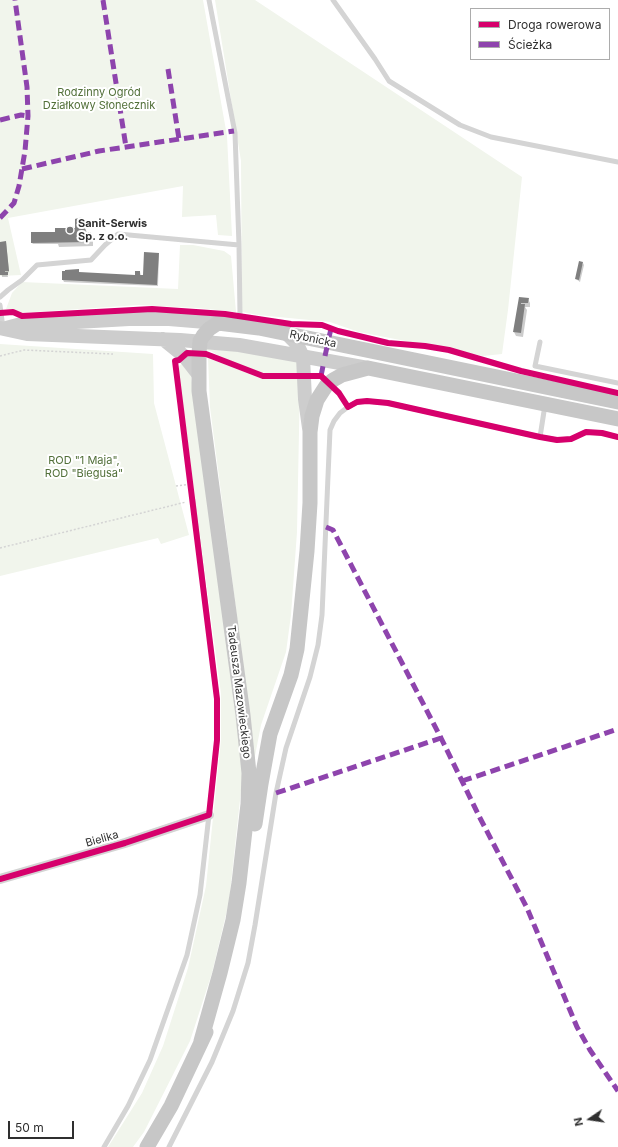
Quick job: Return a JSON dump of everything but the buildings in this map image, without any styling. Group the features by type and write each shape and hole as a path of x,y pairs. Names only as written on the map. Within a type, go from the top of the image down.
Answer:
{"main road":[{"name":"Rybnicka","path":"2,328 21,324 129,319 169,319 218,323 286,333 361,350 618,402"},
{"path":"200,341 209,329 218,323"},
{"name":"Rybnicka","path":"2,328 27,334 200,341 245,346 368,368 618,419"},
{"path":"286,333 297,344 303,357"},
{"path":"163,339 184,356 198,374"},
{"name":"Tadeusza Mazowieckiego","path":"200,341 198,374 249,773 248,804 239,883 233,920 202,1041"},
{"name":"Tadeusza Mazowieckiego","path":"147,1147 172,1106 217,1010 226,987 233,963 270,734 291,675 297,648 307,551 310,503 310,432 305,399 303,357"},
{"path":"310,432 312,416 317,400 326,386 342,375 368,368"}],"street":[{"name":"Bielika","path":"0,879 125,843 209,815"}],"lane":[{"path":"209,0 235,133 240,315"},
{"path":"332,0 375,59 389,81 460,125 491,137 618,162"},
{"path":"0,297 22,280 37,265 91,260 118,234 239,245"},
{"path":"0,305 2,328"},
{"path":"540,342 535,366 618,383"},
{"path":"169,1147 212,1062 233,1011 248,963 276,793 286,748 310,677 318,645 322,615 330,430 334,421 340,413 348,407 358,402 367,401 388,403 557,440 571,439 586,432 602,433 618,437"},
{"path":"540,437 546,404"},
{"path":"104,1147 128,1106 150,1060 187,955 200,895 217,740 218,699 193,500"}],"path":[{"path":"0,356 24,350 113,354"},
{"path":"176,486 191,484"},
{"path":"0,548 193,500"}],"green space":[{"name":"Rodzinny Ogród Działkowy Słonecznik","path":"0,0 203,0 227,136 232,236 218,235 216,215 182,217 183,186 8,218 21,275 0,276"},
{"path":"215,0 255,0 522,177 502,354 483,356 359,332 330,322 242,312 241,161"},
{"path":"180,245 193,245 224,251 231,256 236,312 198,308 139,305 20,313 14,309 6,309 12,293 22,282 178,289"},
{"name":"ROD \"1 Maja\", ROD \"Biegusa\"","path":"0,344 153,354 154,403 189,535 161,544 158,538 0,576"},
{"path":"208,347 298,361 299,373 273,374 258,372 206,350"},
{"path":"208,358 260,378 295,378 300,381 297,532 291,615 286,652 261,725 254,761 253,742 210,407"},
{"path":"184,362 190,372 192,383 214,541 243,772 229,902 212,973 190,1041 144,1132 133,1147 108,1147 142,1093 163,1046 188,968 206,886 221,740 221,694 178,367"}],"marked path":[{"path":"0,218 14,203 19,186 25,151 28,116 27,87 15,0"},
{"path":"103,0 126,147"},
{"path":"168,69 179,139"},
{"path":"0,120 21,115 28,116"},
{"path":"22,169 99,151 234,131"},
{"path":"329,337 331,329"},
{"path":"325,356 327,347"},
{"path":"321,376 323,366"},
{"path":"326,527 333,530 527,908 577,1027 590,1050 618,1091"},
{"path":"462,781 618,729"},
{"path":"276,793 441,738"}],"cycle path":[{"path":"0,313 13,312 22,316 152,309 225,314 291,324 322,325 338,331 388,343 425,346 449,350 521,371 618,393"},
{"path":"0,879 125,843 209,815 217,740 217,699 175,361 179,360 187,353 206,354 263,376 321,376 339,393 348,407 357,402 367,401 388,403 557,440 571,439 586,432 602,433 618,437"}],"place":[{"name":"Sanit-Serwis Sp. z o.o.","path":"70,230"}]}
